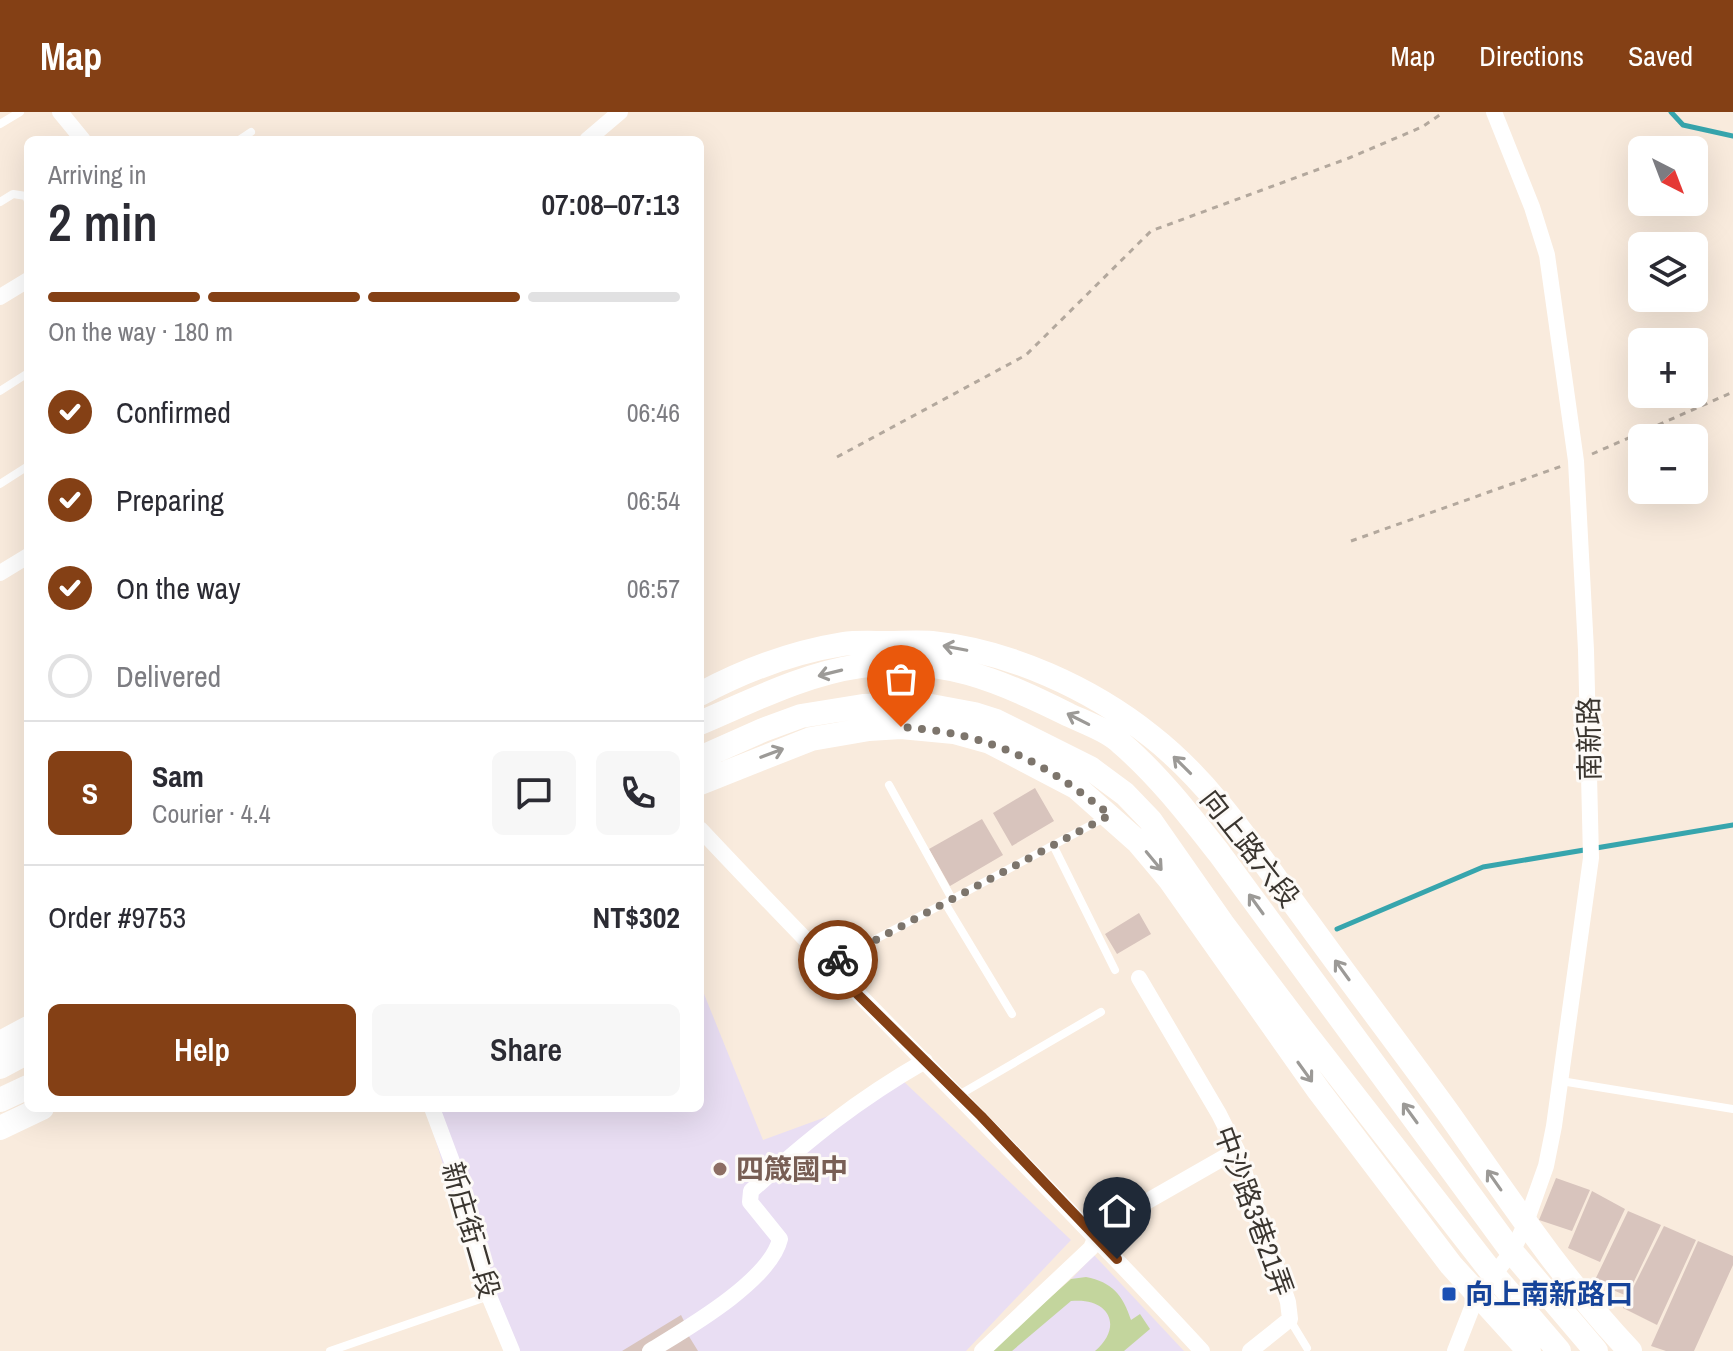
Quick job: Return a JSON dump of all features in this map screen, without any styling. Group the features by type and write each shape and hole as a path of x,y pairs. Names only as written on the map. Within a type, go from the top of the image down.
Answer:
{"main road":[{"name":"向上路六段","path":"704,692 740,673 781,659 845,644 932,643 1014,662 1101,701 1155,739 1219,804 1449,1114 1525,1225 1597,1317 1630,1351"},
{"name":"向上路六段","path":"704,721 804,679 859,666 898,664 936,666 974,673 1012,686 1120,741 1169,791 1219,853 1512,1252 1596,1351"},
{"path":"704,756 801,716 863,706 900,705 931,706 974,714 1029,736 1090,768 1125,794 1150,820 1222,923 1303,1030 1493,1274 1559,1351"},
{"path":"704,781 811,739 869,729 928,729 990,742 1057,776 1110,815 1170,880 1319,1091 1451,1265 1529,1351"},
{"path":"0,1043 24,1030"},
{"path":"0,1067 24,1054"},
{"path":"0,1100 24,1089"},
{"path":"0,1128 34,1112"}],"street":[{"path":"60,112 80,136"},
{"path":"592,136 620,112"},
{"name":"南新路","path":"1455,1351 1477,1295 1512,1252 1546,1166 1591,858 1586,650 1576,461 1547,255 1532,207 1494,112"},
{"path":"0,297 24,282"},
{"path":"0,573 24,558"},
{"path":"704,833 828,965 1096,1236 1202,1351"},
{"name":"中沙路3巷21弄","path":"1139,978 1237,1150 1288,1302 1290,1319 1250,1351"},
{"path":"650,1351 707,1316 760,1271 777,1251 780,1239 750,1202 751,1191 824,1127 876,1089 925,1061"},
{"name":"新庄街二段","path":"433,1112 460,1183 489,1296 512,1351"},
{"path":"982,1351 1091,1248 1096,1236 1118,1218 1237,1150"}],"lane":[{"path":"0,124 20,112"},
{"path":"245,136 251,132"},
{"path":"0,202 13,194 24,196"},
{"path":"0,391 24,376"},
{"path":"0,484 24,469"},
{"path":"889,785 948,901 1012,1014"},
{"path":"828,965 1110,815"},
{"path":"1053,845 1115,970"},
{"path":"959,1095 1101,1012"},
{"path":"1560,1081 1733,1109"},
{"path":"330,1351 489,1296"},
{"path":"1290,1319 1307,1348"}],"path":[{"path":"837,457 1026,355 1151,231 1349,158 1422,127 1444,112"},
{"path":"1351,541 1576,461 1733,392"}],"shaded area":[{"name":"四箴國中","path":"704,994 763,1140 834,1114 900,1078 1071,1240 966,1351 515,1351 453,1198 427,1112 704,1112"},
{"path":"1094,1255 1184,1351 1004,1351"}],"green space":[{"path":"1086,1277 1110,1286 1124,1303 1131,1320 1140,1314 1150,1329 1124,1351 1095,1351 1109,1332 1108,1315 1095,1304 1071,1301 1012,1351 990,1351 1071,1279"}],"building":[{"path":"1035,788 1054,821 1012,846 993,813"},
{"path":"982,819 1003,855 950,886 929,849"},
{"path":"1139,913 1151,934 1117,954 1105,934"},
{"path":"1556,1178 1590,1190 1572,1231 1539,1220"},
{"path":"1592,1191 1625,1209 1600,1262 1568,1248"},
{"path":"1628,1211 1661,1225 1627,1296 1594,1282"},
{"path":"1664,1226 1696,1240 1657,1325 1623,1308"},
{"path":"1698,1241 1733,1256 1733,1265 1694,1351 1666,1351 1651,1346"},
{"path":"681,1315 685,1323 682,1325 698,1351 622,1351"}],"waterway":[{"path":"1671,112 1683,125 1733,136"},
{"path":"1337,929 1483,867 1733,825"}],"way so far":[{"path":"838,960 1110,815 1076,787 990,742 954,732 901,727"}],"place":[{"name":"四箴國中","path":"720,1169"},
{"name":"向上南新路口","path":"1449,1294"}],"route":[{"path":"838,960 828,965 981,1116 1117,1259"}]}
